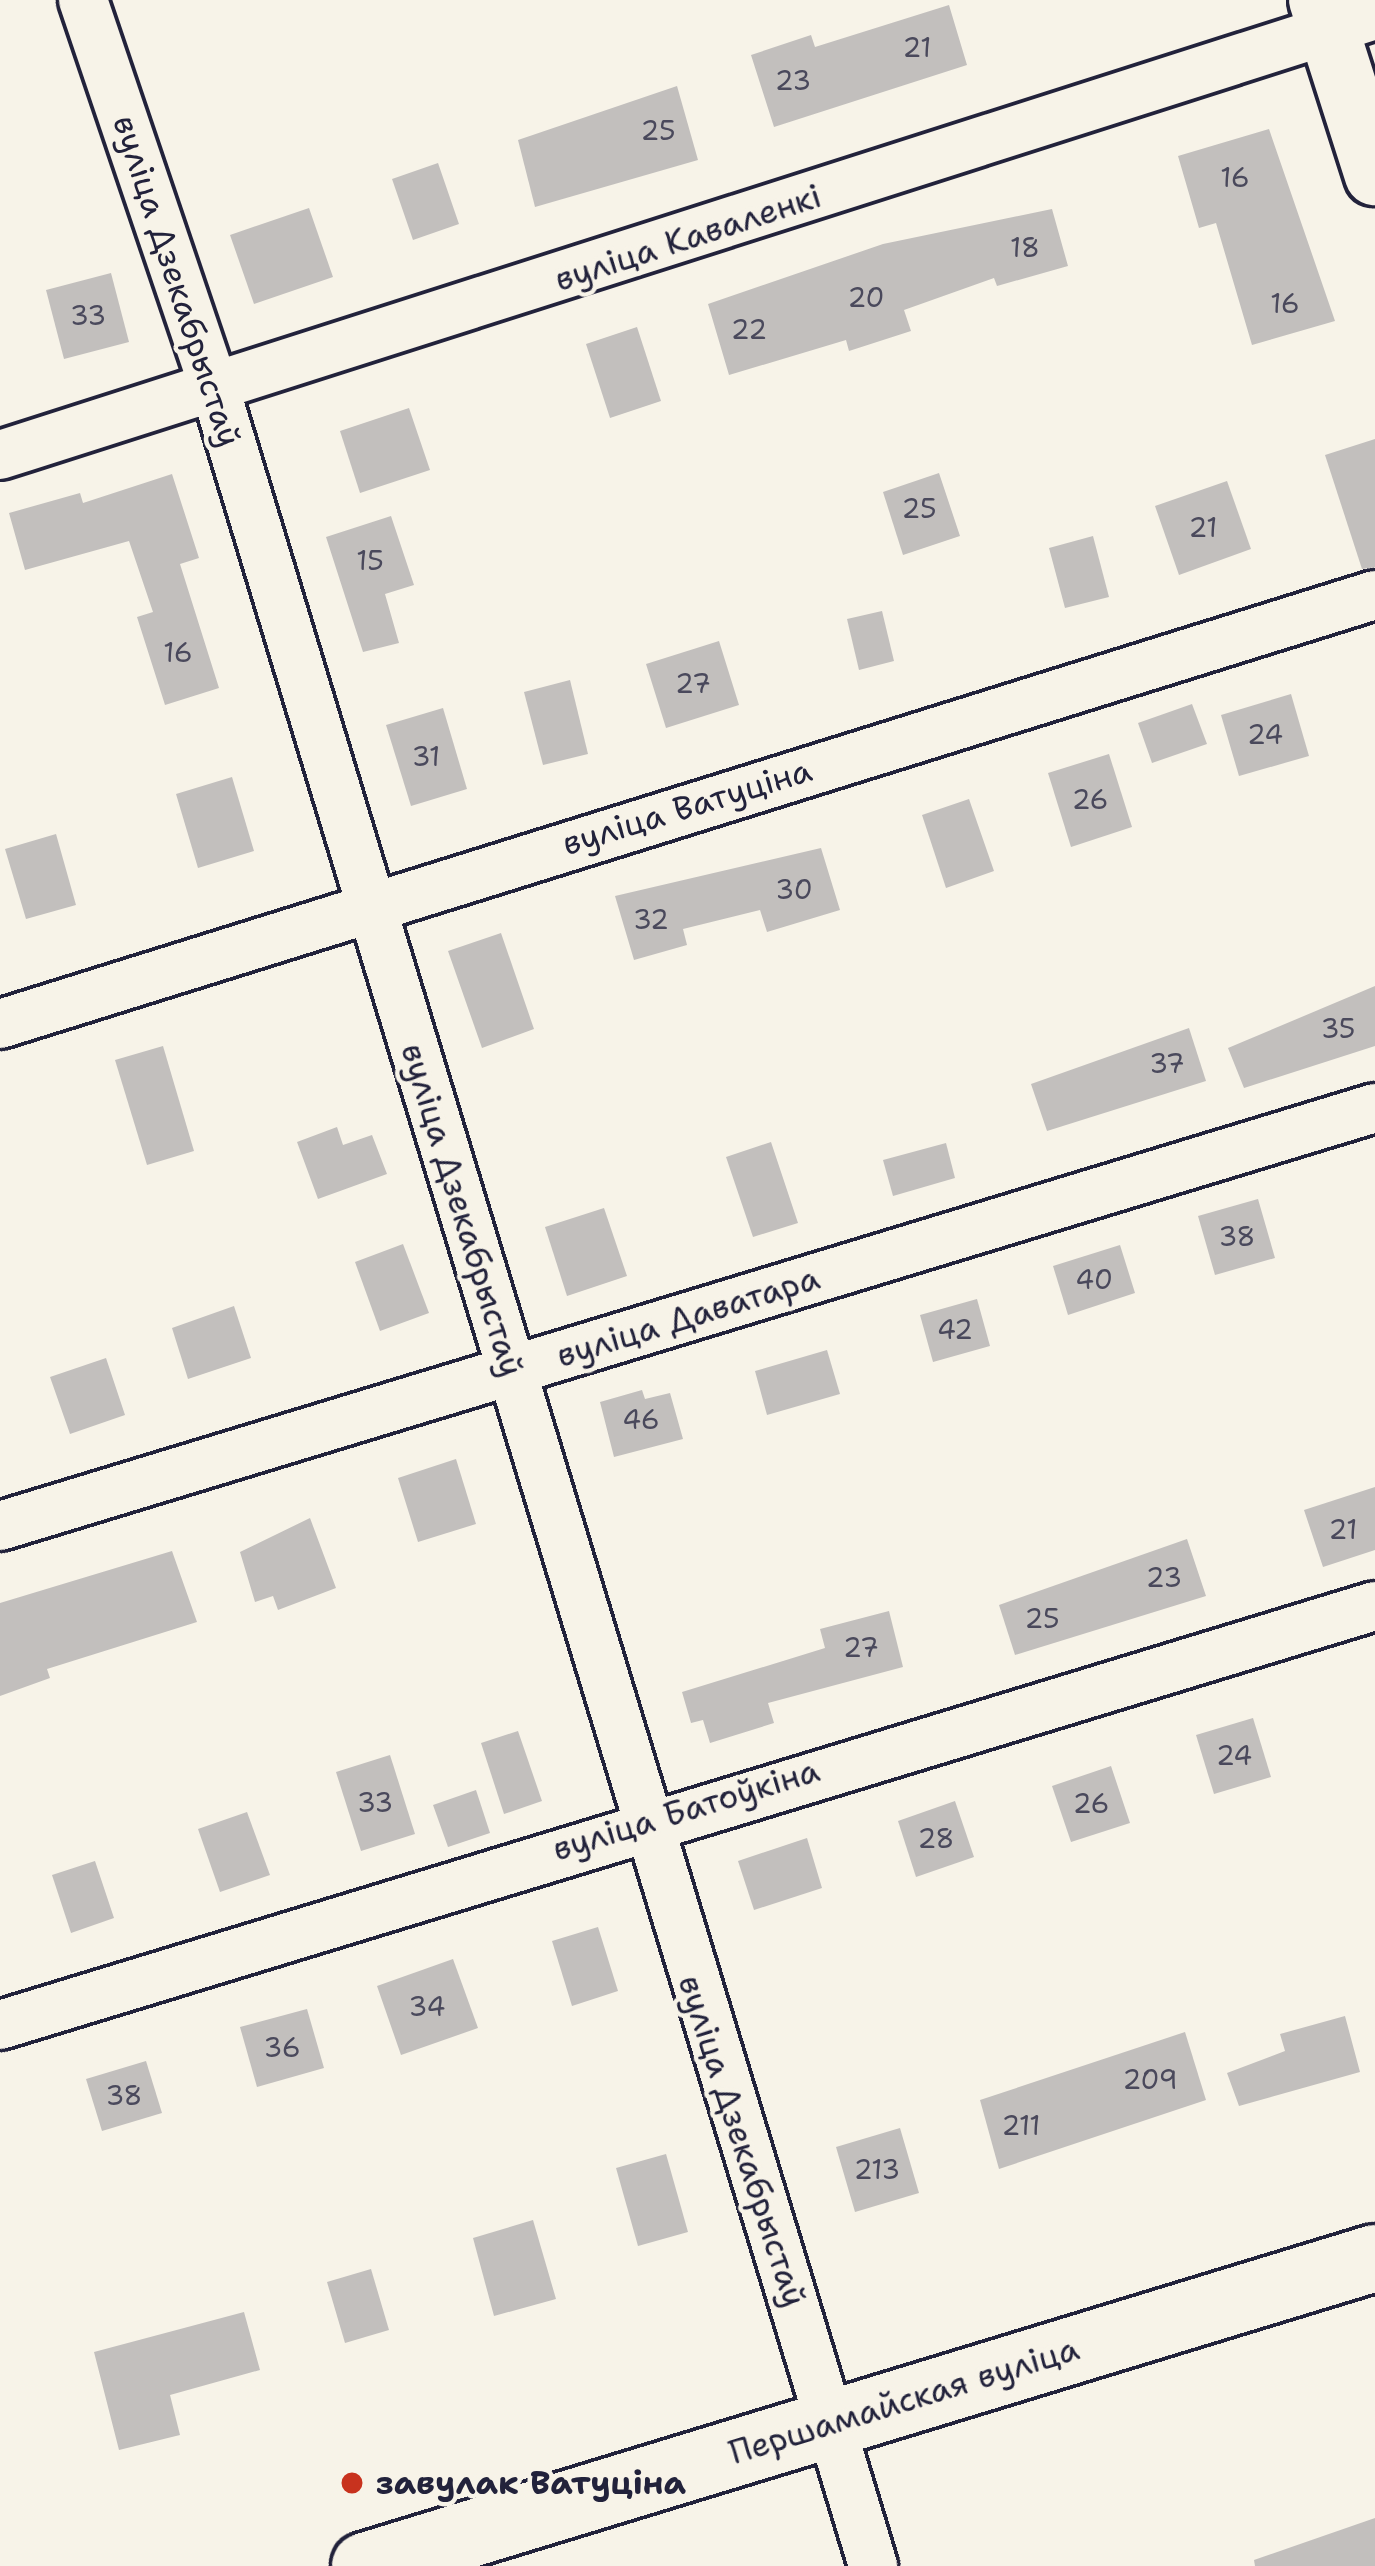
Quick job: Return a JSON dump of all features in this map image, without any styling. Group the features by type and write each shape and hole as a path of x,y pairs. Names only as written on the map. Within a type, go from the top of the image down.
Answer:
{"main road":[{"name":"Першамайская вуліца","path":"365,2566 1375,2258"}],"street":[{"name":"вуліца Дзекабрыстаў","path":"83,0 216,392 511,1371 641,1823 873,2566"},
{"name":"вуліца Каваленкі","path":"0,455 216,392 1341,14"},
{"path":"1341,14 1375,175"},
{"name":"вуліца Ватуціна","path":"0,1024 1375,595"},
{"name":"вуліца Даватара","path":"0,1526 1375,1108"},
{"name":"вуліца Батоўкіна","path":"0,2025 641,1823 1375,1606"}],"building":[{"path":"949,5 967,65 774,127 751,55 811,35 815,47"},
{"path":"677,86 698,160 535,207 518,140"},
{"path":"1269,129 1335,321 1252,345 1216,223 1199,228 1178,156"},
{"path":"438,163 459,224 413,240 392,179"},
{"path":"309,208 333,277 254,304 230,235"},
{"path":"1052,209 1068,266 997,286 994,278 904,310 911,331 849,351 846,340 729,375 708,304 883,244"},
{"path":"111,273 129,342 64,359 46,290"},
{"path":"637,327 661,401 610,418 586,344"},
{"path":"409,408 430,470 360,493 340,431"},
{"path":"1375,439 1375,567 1362,569 1325,455"},
{"path":"939,473 960,536 903,555 883,492"},
{"path":"172,474 199,558 180,564 219,688 165,705 137,617 153,612 129,541 25,570 9,513 80,493 83,503"},
{"path":"1227,481 1251,549 1179,575 1155,506"},
{"path":"391,516 414,585 385,594 399,643 363,652 326,537"},
{"path":"1093,536 1109,597 1065,608 1049,548"},
{"path":"882,611 894,661 859,670 847,619"},
{"path":"719,641 739,705 666,728 646,664"},
{"path":"570,680 588,754 543,765 524,692"},
{"path":"1291,694 1309,756 1239,776 1221,715"},
{"path":"1192,704 1207,744 1152,763 1138,723"},
{"path":"443,708 467,789 411,806 386,725"},
{"path":"1109,754 1132,827 1071,847 1048,773"},
{"path":"232,777 254,851 198,868 176,794"},
{"path":"969,799 994,871 946,888 922,815"},
{"path":"56,834 76,905 26,919 5,849"},
{"path":"821,848 840,910 767,932 760,910 683,929 687,945 634,960 615,896"},
{"path":"501,933 534,1029 482,1048 448,951"},
{"path":"1375,986 1375,1046 1244,1088 1228,1048"},
{"path":"1189,1028 1206,1081 1047,1131 1031,1084"},
{"path":"163,1046 194,1151 147,1165 115,1060"},
{"path":"337,1127 343,1145 372,1135 387,1174 318,1199 297,1142"},
{"path":"771,1142 798,1223 753,1237 726,1157"},
{"path":"946,1143 955,1178 893,1196 883,1160"},
{"path":"1258,1199 1275,1258 1215,1275 1198,1216"},
{"path":"604,1208 627,1276 567,1296 545,1227"},
{"path":"403,1244 429,1313 380,1331 355,1262"},
{"path":"1120,1245 1135,1293 1068,1315 1053,1266"},
{"path":"977,1299 990,1346 933,1362 920,1315"},
{"path":"234,1306 251,1358 188,1379 172,1328"},
{"path":"827,1350 840,1394 767,1415 755,1371"},
{"path":"106,1358 125,1415 70,1434 50,1377"},
{"path":"642,1390 645,1399 670,1393 683,1439 614,1457 600,1402"},
{"path":"456,1459 476,1524 418,1542 398,1478"},
{"path":"1375,1487 1375,1550 1323,1567 1304,1510"},
{"path":"310,1518 336,1588 278,1610 273,1596 255,1602 240,1552"},
{"path":"1187,1539 1206,1596 1015,1655 999,1605"},
{"path":"172,1551 197,1622 47,1669 50,1678 0,1696 0,1603"},
{"path":"889,1611 903,1667 768,1703 774,1723 710,1743 703,1720 691,1723 682,1692 825,1648 820,1629"},
{"path":"1253,1718 1271,1777 1214,1794 1196,1735"},
{"path":"518,1731 542,1801 504,1814 481,1743"},
{"path":"390,1755 415,1834 361,1851 336,1772"},
{"path":"1111,1766 1130,1823 1071,1842 1052,1786"},
{"path":"476,1790 490,1833 448,1847 433,1805"},
{"path":"955,1801 974,1857 916,1877 898,1821"},
{"path":"247,1812 270,1875 220,1892 198,1829"},
{"path":"807,1838 822,1888 754,1910 738,1861"},
{"path":"95,1861 114,1918 71,1933 52,1875"},
{"path":"598,1927 618,1991 572,2006 552,1941"},
{"path":"453,1959 478,2028 401,2055 377,1986"},
{"path":"307,2009 324,2068 257,2087 240,2027"},
{"path":"1345,2016 1360,2072 1239,2106 1227,2073 1285,2051 1280,2034"},
{"path":"1185,2032 1206,2100 999,2169 980,2100"},
{"path":"146,2061 162,2113 102,2131 86,2079"},
{"path":"900,2128 919,2193 855,2212 836,2147"},
{"path":"666,2154 688,2232 638,2246 616,2168"},
{"path":"533,2220 556,2299 494,2316 473,2238"},
{"path":"371,2269 389,2330 345,2343 327,2282"},
{"path":"244,2312 260,2370 170,2395 180,2435 119,2450 94,2352"},
{"path":"1375,2518 1375,2566 1255,2566 1254,2560"}],"place":[{"name":"завулак Ватуціна","path":"352,2483"}]}
